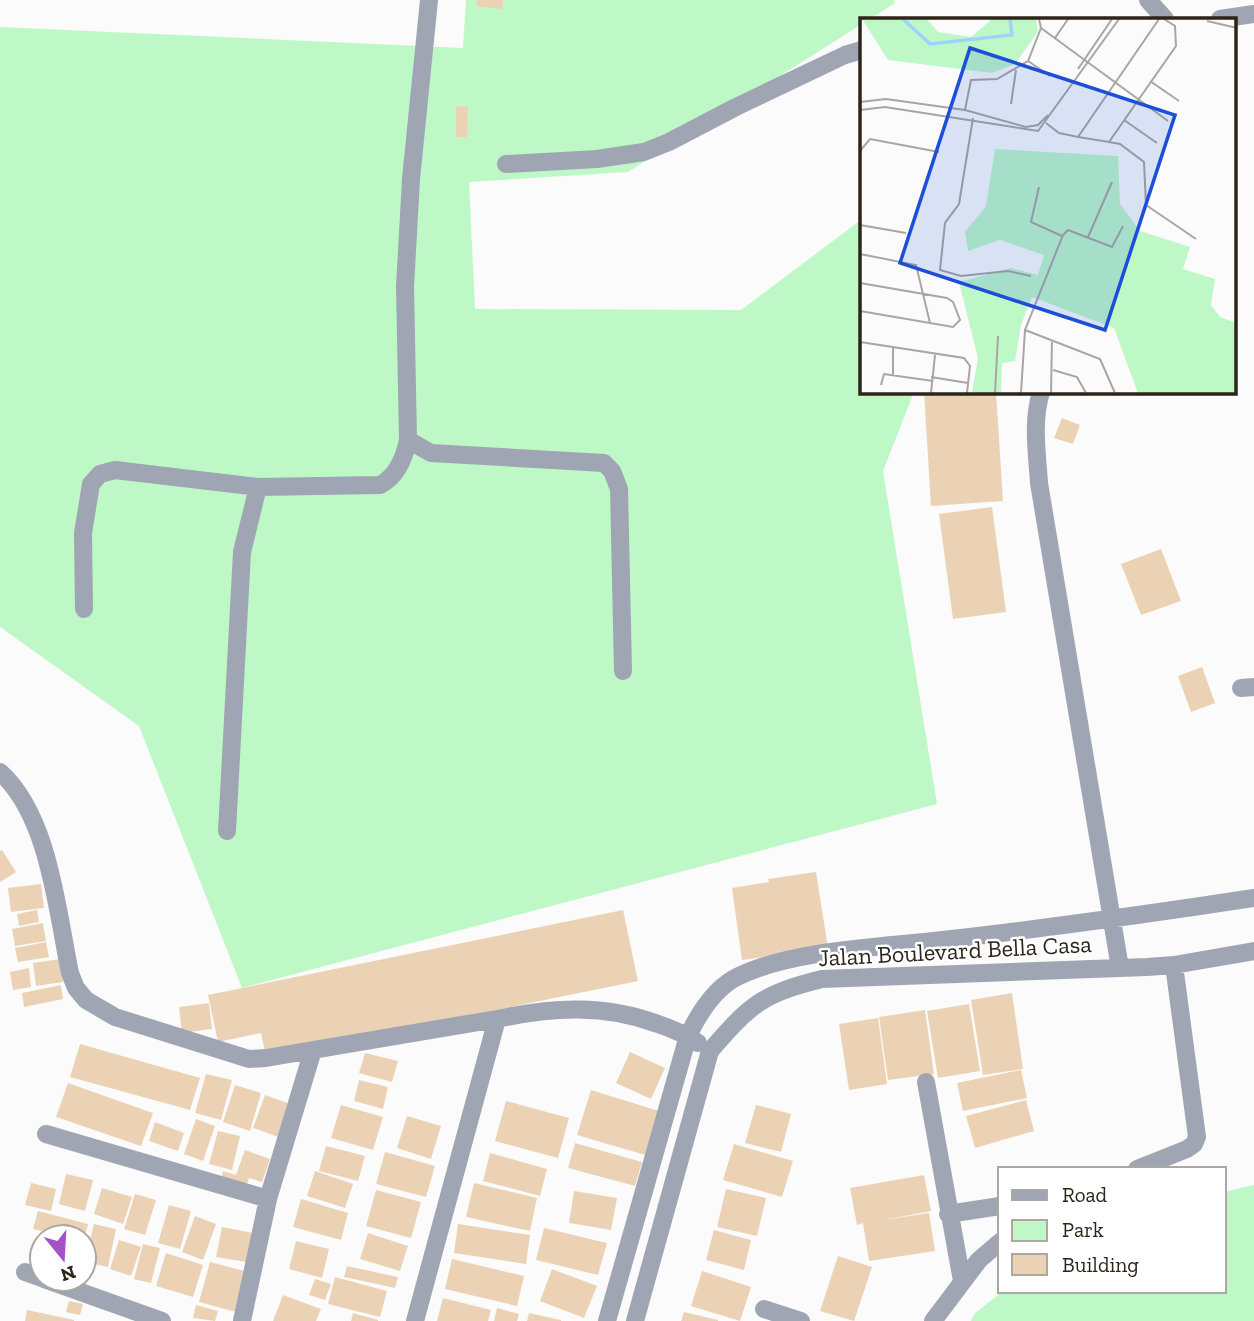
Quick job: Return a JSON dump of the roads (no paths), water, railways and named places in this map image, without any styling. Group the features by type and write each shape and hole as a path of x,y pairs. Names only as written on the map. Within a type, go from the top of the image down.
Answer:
{"street":[{"path":"84,609 83,533 91,484 100,474 115,470 153,473 258,487 380,485 391,479 408,440 405,287 411,179 429,0"},
{"path":"1149,0 1164,18"},
{"path":"1227,18 1254,14"},
{"path":"506,164 597,159 645,152 845,55 860,51"},
{"path":"1040,394 1036,432 1039,483 1120,968"},
{"path":"408,440 431,453 604,463 612,471 619,489 623,671"},
{"path":"227,831 242,552 258,487"},
{"path":"0,772 26,803 36,824 44,849 70,973 76,988 86,1000 115,1017 249,1059 286,1055 528,1012 555,1009 610,1010 634,1015 688,1036 710,1051"},
{"name":"Jalan Boulevard Bella Casa","path":"607,1321 688,1036 698,1017 726,983 738,976 782,961 845,951 1111,920 1254,898"},
{"name":"Jalan Boulevard Bella Casa","path":"635,1321 710,1051 738,1020 764,998 822,979 1174,965 1254,951"},
{"path":"1142,1167 1187,1149 1194,1144 1196,1137 1174,965"},
{"path":"415,1321 497,1019"},
{"path":"242,1321 268,1199 313,1050"},
{"path":"926,1082 962,1281"},
{"path":"46,1134 268,1199"},
{"path":"948,1214 998,1206"},
{"path":"933,1321 979,1260 998,1244"},
{"path":"24,1272 28,1273"},
{"path":"83,1293 162,1321"},
{"path":"764,1309 801,1321"}]}
